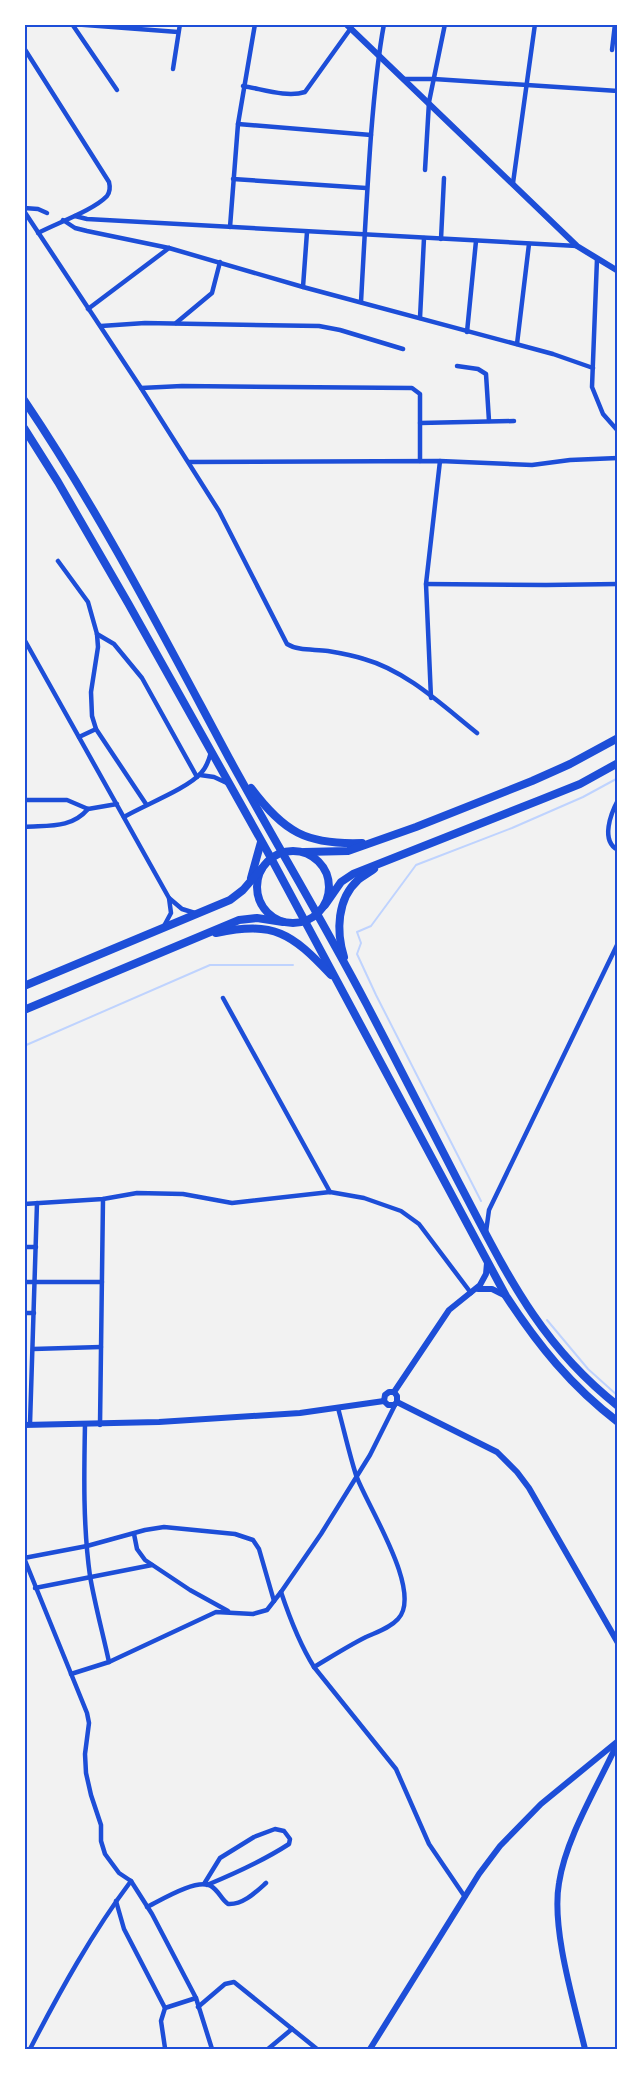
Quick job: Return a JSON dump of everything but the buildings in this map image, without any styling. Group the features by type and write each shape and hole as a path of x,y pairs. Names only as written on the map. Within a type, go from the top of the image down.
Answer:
{"highway":[{"path":"24,400 72,474 142,593 231,760 348,970 506,1274 539,1325 581,1375 618,1406"},
{"path":"24,428 123,594 271,858 506,1296 529,1331 574,1385 618,1422"},
{"path":"24,986 230,900 250,883 271,858 282,852 293,850 337,853 348,851 532,781 618,738"},
{"path":"231,760 269,813 280,823 312,839 330,843 370,843"},
{"path":"24,1010 239,920 257,918 294,923 305,921 317,914 347,878 366,868 377,866 570,788 618,763"},
{"path":"250,883 261,842"},
{"path":"304,852 313,856 325,869 330,887 325,905"},
{"path":"348,970 339,938 340,910 353,886 377,866"},
{"path":"262,868 258,878 259,900 273,917 283,922"},
{"path":"197,937 245,928 274,931 301,945 338,981"}],"street":[{"path":"72,24 127,26 178,32"},
{"path":"72,24 117,90"},
{"path":"173,69 180,24"},
{"path":"230,227 238,124 255,24"},
{"path":"361,302 366,188 378,53 384,24"},
{"path":"425,170 429,102 445,24"},
{"path":"513,183 535,24"},
{"path":"612,50 615,24"},
{"path":"243,86 290,94 305,92 349,26 577,246 618,271"},
{"path":"24,48 109,182 110,189 107,195 75,216 38,233"},
{"path":"404,79 618,91"},
{"path":"238,124 371,135"},
{"path":"441,239 444,178"},
{"path":"233,179 366,188"},
{"path":"47,213 38,209 24,210 219,511 287,644 295,648 328,651 367,660 409,681 477,733"},
{"path":"75,216 87,219 577,246"},
{"path":"63,220 75,228 169,248 553,354 592,368"},
{"path":"303,286 307,232"},
{"path":"420,318 424,238"},
{"path":"467,332 476,241"},
{"path":"517,344 529,244"},
{"path":"88,309 169,248"},
{"path":"597,259 592,387 603,414 618,431"},
{"path":"175,324 212,293 220,262"},
{"path":"101,326 175,324 319,326 403,349"},
{"path":"457,366 478,369 486,374 489,421"},
{"path":"141,388 182,386 412,388 420,394 420,461"},
{"path":"420,423 514,421"},
{"path":"189,462 440,461 532,465 570,460 618,458"},
{"path":"431,698 426,584 440,461"},
{"path":"58,561 88,602 97,634 98,647 91,692 92,716 96,729 146,804"},
{"path":"426,584 618,584"},
{"path":"97,634 114,644 142,678 199,776"},
{"path":"24,639 170,898 182,909 197,913"},
{"path":"79,737 96,729"},
{"path":"124,817 146,804 165,797 199,776 207,765 211,752"},
{"path":"199,776 214,777 229,784"},
{"path":"24,800 67,800 88,808 117,804"},
{"path":"618,800 612,811 608,828 609,841 618,850"},
{"path":"24,827 70,823 79,818 88,808"},
{"path":"163,927 171,913 170,898"},
{"path":"486,1233 489,1210 618,943"},
{"path":"223,998 330,1192"},
{"path":"24,1204 103,1199 137,1193 183,1194 232,1203 330,1192 364,1198 401,1211 419,1224 474,1291"},
{"path":"100,1425 103,1199"},
{"path":"37,1203 29,1423 100,1425 288,1413 384,1401"},
{"path":"24,1247 36,1247"},
{"path":"384,1401 386,1393 394,1392 449,1310 474,1291 485,1277 487,1263"},
{"path":"24,1282 102,1282"},
{"path":"474,1291 492,1289 506,1296"},
{"path":"24,1313 34,1313"},
{"path":"24,1345 101,1347"},
{"path":"24,1379 32,1379"},
{"path":"71,1674 110,1662 216,1612 259,1613 267,1610 321,1534 370,1455 396,1403 397,1396 394,1392"},
{"path":"384,1401 388,1405 396,1403 488,1448 507,1461 529,1488 618,1642"},
{"path":"314,1667 393,1624 400,1618 403,1610 404,1591 395,1558 356,1476 338,1408"},
{"path":"85,1424 83,1480 90,1575 110,1662"},
{"path":"212,2049 196,1998 147,1907 131,1881 119,1873 103,1848 101,1825 91,1795 85,1761 89,1723 87,1713 24,1558 87,1546 154,1528 174,1527 235,1534 253,1540 263,1559 274,1601"},
{"path":"134,1534 141,1556 152,1565 190,1590 230,1612"},
{"path":"35,1588 90,1575 152,1565"},
{"path":"281,1592 297,1636 314,1667 396,1768 429,1844 465,1897"},
{"path":"370,2049 489,1858 509,1835 550,1796 618,1741"},
{"path":"585,2049 561,1938 557,1895 569,1847 618,1741"},
{"path":"147,1907 191,1886 206,1884 263,1860 289,1844 290,1839 280,1829 275,1828 254,1837 220,1858 206,1884"},
{"path":"30,2049 71,1973 131,1881"},
{"path":"206,1884 220,1894 224,1901 232,1905 254,1894 266,1883"},
{"path":"116,1901 124,1929 165,2008 160,2021 165,2048"},
{"path":"198,2007 231,1981 317,2049"},
{"path":"165,2008 196,1998"},
{"path":"268,2049 292,2029"}],"waterway":[{"path":"481,1201 357,954 361,943 357,932 371,926 416,865 512,828 583,797 618,778"},
{"path":"24,1046 210,965 293,965"},
{"path":"547,1320 588,1369 618,1396"}]}
